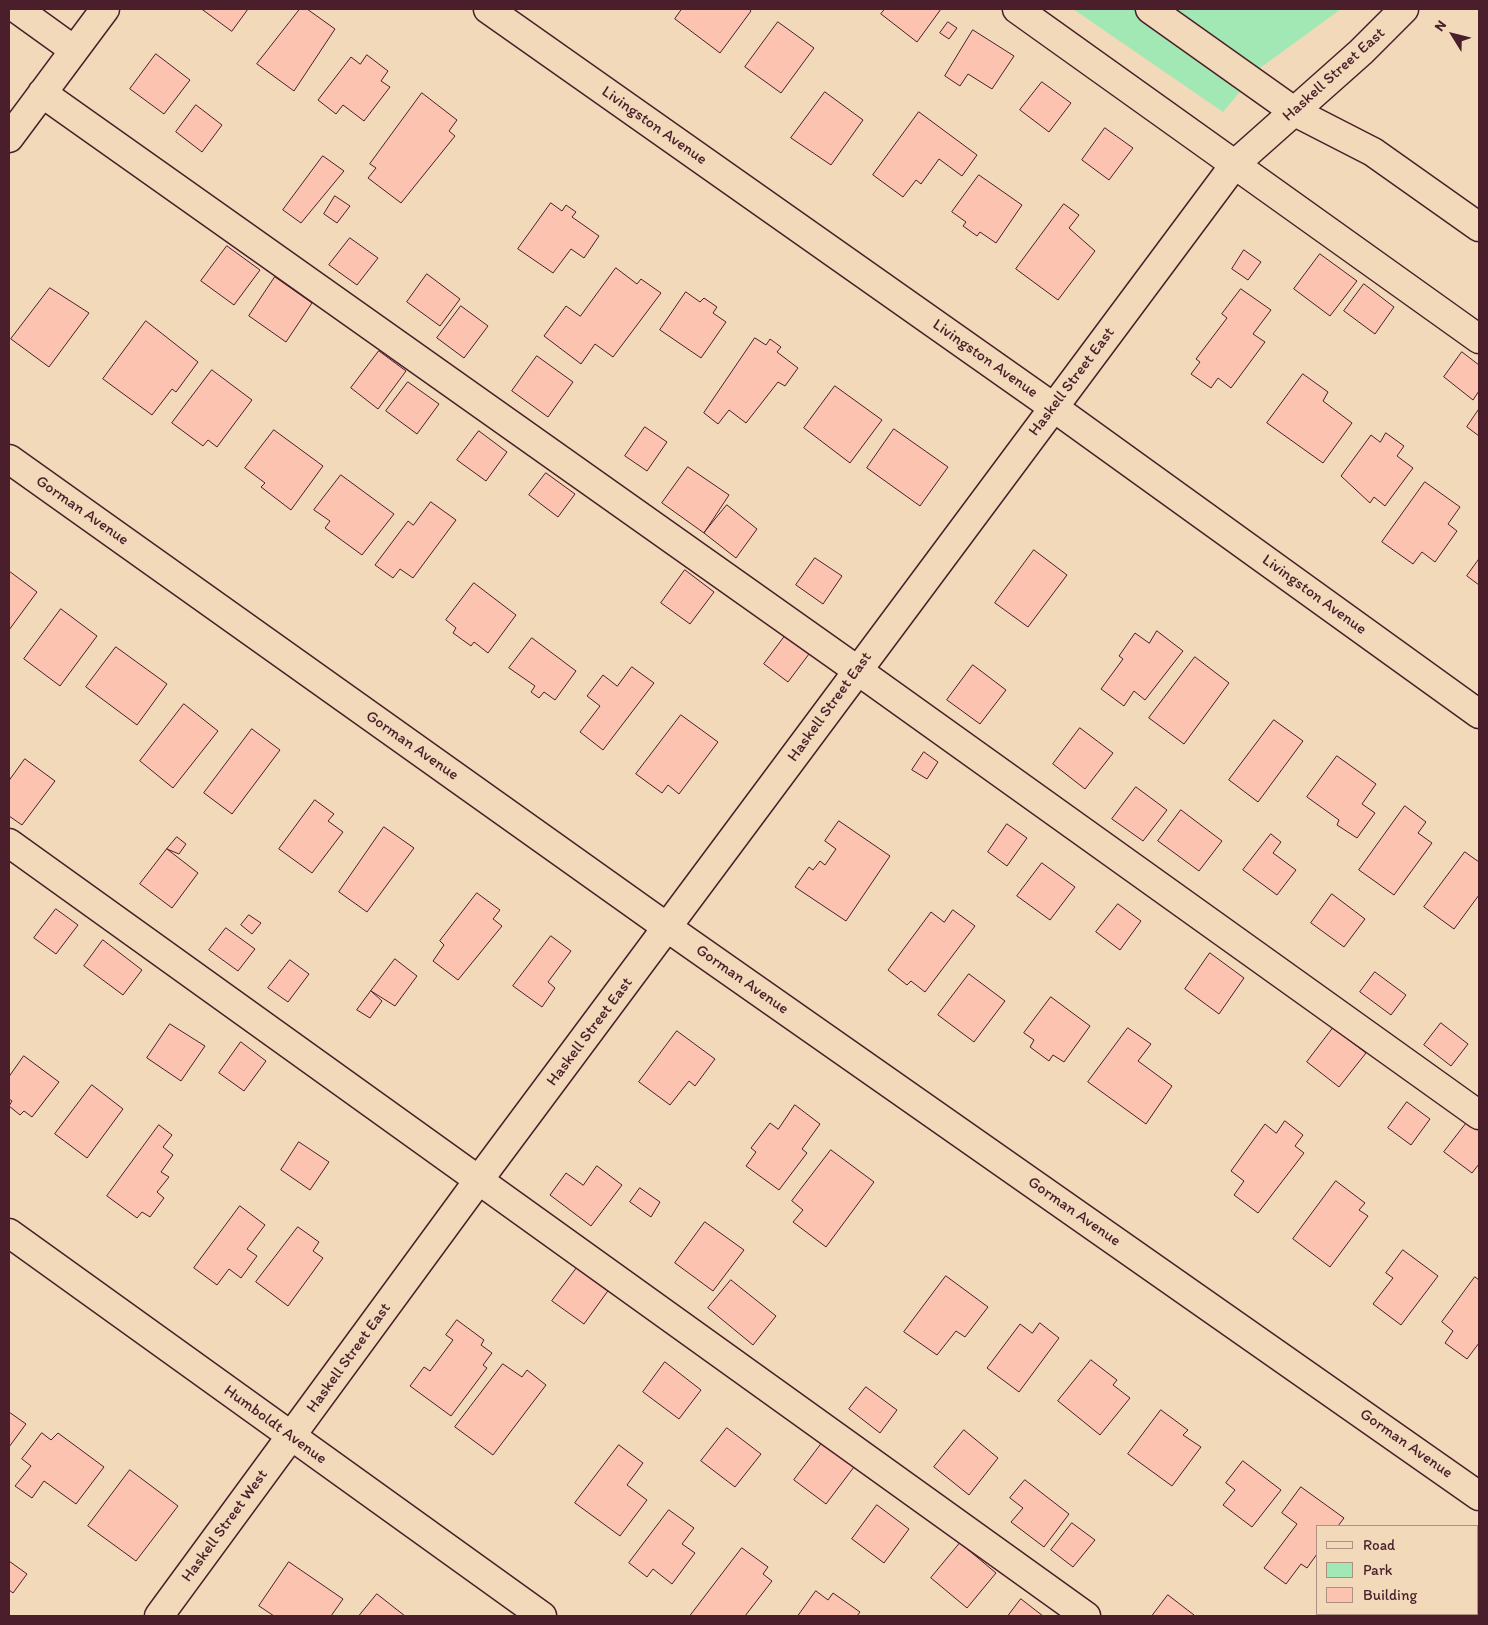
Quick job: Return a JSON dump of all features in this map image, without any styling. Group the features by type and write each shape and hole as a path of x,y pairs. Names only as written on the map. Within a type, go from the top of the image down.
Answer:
{"street":[{"path":"17,9 74,50"},
{"path":"9,138 105,9"},
{"name":"Livingston Avenue","path":"488,9 1053,407 1479,714"},
{"path":"1018,9 1479,339"},
{"path":"1150,9 1295,112 1373,152 1479,227"},
{"name":"Haskell Street East","path":"291,1436 478,1181 668,928 857,670 1234,164 1372,42 1404,9"},
{"path":"42,93 857,670 1479,1115"},
{"name":"Gorman Avenue","path":"9,459 668,928 1479,1496"},
{"path":"9,843 1086,1616"},
{"name":"Humboldt Avenue","path":"9,1233 542,1616"},
{"name":"Haskell Street West","path":"159,1616 291,1436"}],"green space":[{"path":"1073,9 1341,9 1260,68 1223,112"}],"building":[{"path":"202,9 248,9 232,31"},
{"path":"300,9 307,9 335,29 294,91 257,64"},
{"path":"682,9 749,9 751,11 720,53 675,19"},
{"path":"885,9 941,9 917,42 881,14"},
{"path":"778,22 814,48 781,93 745,67"},
{"path":"948,22 957,28 949,39 940,33"},
{"path":"973,30 1014,56 992,89 968,74 960,86 945,76"},
{"path":"156,54 190,80 164,114 130,89"},
{"path":"367,55 388,71 381,81 390,87 364,121 343,105 336,114 318,100 351,57 360,64"},
{"path":"1042,82 1071,103 1049,132 1020,110"},
{"path":"825,92 863,120 831,165 791,138"},
{"path":"422,93 457,120 449,131 455,136 401,203 368,178 376,168 370,164"},
{"path":"196,105 222,125 202,152 176,132"},
{"path":"919,112 977,155 962,176 939,159 921,184 916,180 903,197 873,175"},
{"path":"1105,128 1133,148 1109,180 1082,160"},
{"path":"323,156 344,171 301,223 283,210"},
{"path":"979,175 1022,205 996,243 980,232 977,236 963,226 966,222 952,212"},
{"path":"335,196 350,206 337,223 324,214"},
{"path":"551,203 562,211 566,205 576,212 572,217 599,236 584,258 571,249 553,273 518,249"},
{"path":"1064,204 1079,215 1069,228 1095,251 1058,300 1016,269"},
{"path":"350,238 378,258 357,285 329,265"},
{"path":"227,246 260,270 234,305 201,281"},
{"path":"1244,250 1261,262 1248,280 1232,269"},
{"path":"1320,254 1357,281 1330,316 1294,289"},
{"path":"616,268 637,284 641,279 661,293 613,357 595,344 581,364 544,336 566,306 580,316"},
{"path":"427,274 460,299 440,326 407,302"},
{"path":"275,277 312,303 286,342 249,316"},
{"path":"1364,284 1394,307 1375,334 1344,311"},
{"path":"50,288 89,313 49,367 11,339"},
{"path":"1241,289 1271,310 1253,334 1265,342 1231,388 1218,378 1211,388 1191,374 1200,362 1196,359 1227,318 1222,314"},
{"path":"686,292 700,302 704,298 717,307 713,313 726,322 701,358 660,330"},
{"path":"461,306 488,326 464,358 437,338"},
{"path":"146,321 198,362 176,392 172,389 152,415 103,379"},
{"path":"755,338 766,345 770,339 781,347 777,352 798,368 785,386 778,382 746,423 729,410 718,424 704,413"},
{"path":"379,351 406,371 378,409 351,388"},
{"path":"1462,352 1479,365 1479,391 1473,400 1444,377"},
{"path":"537,356 573,382 548,417 512,391"},
{"path":"212,370 252,400 217,447 208,440 203,446 172,423"},
{"path":"1303,374 1328,392 1323,401 1352,423 1323,463 1267,423"},
{"path":"408,382 439,404 417,434 386,411"},
{"path":"835,386 882,420 850,463 804,428"},
{"path":"1479,409 1479,436 1467,427"},
{"path":"645,427 667,442 647,471 625,456"},
{"path":"894,429 948,467 920,506 867,468"},
{"path":"274,430 323,466 291,510 261,487 265,483 245,468"},
{"path":"479,431 507,452 486,481 457,460"},
{"path":"1386,433 1404,446 1397,456 1413,468 1385,506 1374,497 1370,503 1341,476 1371,435 1380,442"},
{"path":"688,467 729,495 704,533 662,503"},
{"path":"546,473 575,494 558,517 529,495"},
{"path":"341,475 394,514 362,555 325,528 330,521 314,510"},
{"path":"1425,482 1460,507 1448,524 1457,531 1435,562 1422,552 1413,564 1382,542"},
{"path":"431,502 456,520 413,578 400,569 393,578 375,565 408,521 413,525"},
{"path":"727,505 757,529 736,558 704,533"},
{"path":"1034,550 1067,575 1028,627 995,603"},
{"path":"815,558 842,576 823,604 796,585"},
{"path":"1479,559 1479,585 1467,576"},
{"path":"685,570 714,592 690,624 661,603"},
{"path":"9,571 37,592 9,630"},
{"path":"474,583 516,615 488,653 474,642 471,646 453,633 456,628 446,620"},
{"path":"61,609 97,636 60,686 24,659"},
{"path":"1157,631 1183,651 1145,700 1134,691 1124,706 1101,689 1123,659 1119,656 1135,633 1149,643"},
{"path":"785,636 809,654 788,682 764,664"},
{"path":"532,638 576,671 555,700 544,692 539,698 531,692 535,686 509,668"},
{"path":"116,647 167,684 137,725 86,687"},
{"path":"1195,657 1229,683 1184,744 1149,718"},
{"path":"973,665 1006,690 980,724 947,700"},
{"path":"632,667 654,683 603,750 580,732 600,706 587,696 603,675 617,686"},
{"path":"184,704 218,731 173,788 140,761"},
{"path":"681,715 718,742 679,794 668,785 662,793 636,774"},
{"path":"1274,720 1303,741 1258,802 1229,780"},
{"path":"1080,728 1113,753 1085,789 1053,764"},
{"path":"252,729 280,750 232,814 204,793"},
{"path":"924,752 938,762 927,779 912,770"},
{"path":"1337,756 1376,784 1362,804 1375,813 1357,838 1337,825 1339,820 1307,797"},
{"path":"25,759 55,781 22,825 9,816 9,781"},
{"path":"1136,787 1167,810 1143,841 1112,819"},
{"path":"315,800 334,814 328,821 343,832 312,873 279,849"},
{"path":"1405,806 1426,822 1418,833 1432,843 1394,895 1359,870"},
{"path":"1181,810 1222,841 1199,871 1158,841"},
{"path":"839,821 890,856 846,921 795,887 809,867 813,870 820,861 825,865 836,849 825,841"},
{"path":"1007,824 1027,838 1007,866 988,852"},
{"path":"384,827 414,848 367,912 339,892"},
{"path":"1271,834 1281,842 1273,853 1296,870 1277,895 1243,870"},
{"path":"177,837 186,844 179,854 167,849"},
{"path":"167,849 198,873 172,908 140,884"},
{"path":"1465,852 1479,862 1479,895 1454,929 1424,907"},
{"path":"1042,863 1075,887 1050,920 1017,896"},
{"path":"477,893 500,910 493,919 502,926 458,980 433,961 444,945 440,941"},
{"path":"1332,894 1365,919 1344,947 1311,923"},
{"path":"1118,904 1141,921 1120,950 1096,932"},
{"path":"56,909 78,925 56,954 34,938"},
{"path":"953,910 975,926 925,992 911,981 907,985 888,970 931,912 944,922"},
{"path":"249,915 261,923 252,934 241,925"},
{"path":"226,928 255,949 238,971 209,950"},
{"path":"551,936 571,951 548,982 555,988 542,1007 513,986"},
{"path":"103,940 142,970 123,995 84,966"},
{"path":"1210,953 1244,978 1219,1014 1185,989"},
{"path":"395,959 417,976 395,1006 371,991"},
{"path":"290,960 309,974 288,1002 268,988"},
{"path":"1375,972 1406,995 1391,1015 1360,992"},
{"path":"969,974 1005,1001 974,1042 938,1015"},
{"path":"371,991 382,1001 370,1018 357,1010"},
{"path":"1051,997 1090,1026 1064,1062 1053,1055 1049,1061 1030,1047 1034,1040 1024,1033"},
{"path":"1441,1023 1468,1044 1451,1066 1424,1045"},
{"path":"170,1024 205,1046 181,1081 147,1058"},
{"path":"1128,1028 1151,1044 1138,1061 1172,1086 1146,1124 1088,1082"},
{"path":"1333,1028 1366,1053 1339,1087 1307,1062"},
{"path":"677,1031 715,1059 695,1086 689,1081 670,1105 639,1082"},
{"path":"241,1042 266,1061 244,1091 219,1073"},
{"path":"24,1056 59,1082 32,1117 24,1111 20,1115 9,1106 12,1101 9,1099 9,1077"},
{"path":"92,1085 123,1109 87,1158 55,1134"},
{"path":"1407,1102 1430,1119 1411,1145 1388,1128"},
{"path":"795,1105 820,1124 802,1149 807,1153 779,1190 746,1166 756,1152 751,1148 770,1123 778,1129"},
{"path":"1285,1121 1303,1135 1295,1146 1304,1153 1258,1213 1234,1195 1244,1181 1231,1171 1265,1124 1276,1133"},
{"path":"1468,1121 1479,1129 1479,1164 1472,1173 1444,1152"},
{"path":"159,1125 172,1135 163,1147 173,1155 161,1172 169,1177 157,1192 164,1198 150,1217 142,1212 137,1218 107,1196"},
{"path":"299,1142 329,1162 310,1190 281,1170"},
{"path":"831,1150 874,1182 826,1247 793,1222 803,1210 792,1201"},
{"path":"597,1166 622,1185 591,1226 550,1195 566,1173 583,1185"},
{"path":"1336,1181 1365,1203 1359,1210 1368,1216 1330,1267 1293,1239"},
{"path":"640,1188 660,1202 651,1217 630,1202"},
{"path":"240,1206 265,1225 247,1249 257,1256 241,1278 229,1269 217,1285 194,1268"},
{"path":"705,1222 744,1250 713,1291 675,1263"},
{"path":"298,1227 319,1242 313,1251 323,1258 288,1306 256,1282"},
{"path":"1403,1250 1438,1276 1401,1325 1373,1304 1393,1278 1386,1273"},
{"path":"579,1265 610,1288 584,1324 552,1301"},
{"path":"946,1276 988,1307 965,1337 956,1331 937,1355 904,1332"},
{"path":"1475,1277 1479,1280 1479,1343 1467,1359 1445,1343 1453,1331 1442,1322"},
{"path":"731,1280 776,1316 753,1345 708,1308"},
{"path":"457,1320 484,1340 481,1345 492,1353 483,1365 487,1368 451,1416 410,1386 424,1367 430,1371 453,1340 446,1335"},
{"path":"1040,1323 1059,1338 1019,1392 987,1368 1020,1324 1032,1333"},
{"path":"1091,1360 1117,1380 1113,1385 1130,1398 1100,1435 1058,1401"},
{"path":"665,1362 701,1390 679,1419 643,1392"},
{"path":"503,1364 522,1377 527,1370 546,1385 493,1455 455,1427"},
{"path":"866,1387 897,1410 880,1433 849,1409"},
{"path":"1161,1410 1188,1430 1183,1435 1201,1447 1172,1486 1128,1454"},
{"path":"9,1412 26,1424 9,1447"},
{"path":"727,1428 761,1454 735,1487 701,1461"},
{"path":"964,1430 998,1458 969,1495 934,1467"},
{"path":"42,1433 51,1440 58,1433 104,1467 76,1504 44,1481 32,1498 15,1486 31,1466 22,1459"},
{"path":"822,1443 854,1467 826,1504 794,1480"},
{"path":"619,1445 643,1463 627,1485 647,1500 620,1536 575,1503"},
{"path":"1243,1461 1281,1490 1252,1527 1223,1505 1235,1490 1226,1483"},
{"path":"130,1470 178,1506 136,1561 88,1526"},
{"path":"1025,1480 1069,1514 1044,1547 1011,1522 1023,1508 1010,1498"},
{"path":"1301,1487 1344,1518 1339,1525 1316,1525 1316,1555 1307,1568 1301,1564 1286,1584 1264,1568 1297,1524 1282,1513"},
{"path":"877,1505 909,1529 884,1563 852,1539"},
{"path":"669,1510 694,1528 682,1544 695,1553 672,1584 653,1569 647,1577 629,1563"},
{"path":"1072,1523 1095,1540 1073,1567 1051,1550"},
{"path":"960,1543 996,1573 967,1608 931,1578"},
{"path":"742,1548 768,1567 763,1574 772,1581 745,1616 690,1616"},
{"path":"9,1561 27,1574 13,1593 9,1590"},
{"path":"289,1562 343,1599 331,1616 274,1616 259,1606"},
{"path":"816,1591 828,1600 833,1593 860,1612 857,1616 798,1616"},
{"path":"377,1594 405,1616 359,1616"},
{"path":"1168,1595 1194,1615 1152,1616"},
{"path":"1021,1599 1043,1616 1008,1616"},
{"path":"1451,1615 1453,1616 1433,1616"}]}
